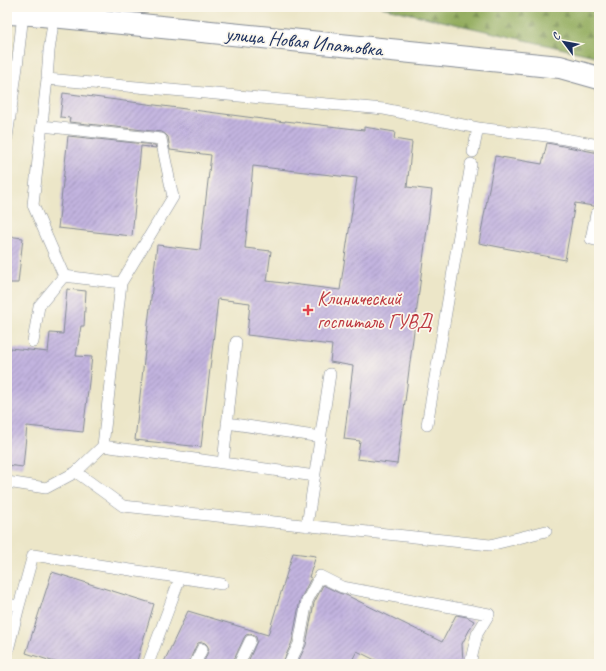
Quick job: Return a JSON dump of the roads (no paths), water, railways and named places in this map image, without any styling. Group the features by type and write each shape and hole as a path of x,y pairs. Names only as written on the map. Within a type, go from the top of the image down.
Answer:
{"street":[{"name":"улица Новая Ипатовка","path":"15,13 560,67 599,78"}],"lane":[{"path":"7,137 17,67 15,13"},
{"path":"54,16 33,206 64,276"},
{"path":"46,79 384,109 478,128 547,136 599,145"},
{"path":"7,482 46,488 76,472 103,446 121,283 173,197 161,139 42,126"},
{"path":"473,152 478,128"},
{"path":"426,425 471,164"},
{"path":"596,214 591,239 599,241"},
{"path":"64,276 121,283"},
{"path":"33,342 39,306 64,276"},
{"path":"223,464 236,342"},
{"path":"307,526 330,374"},
{"path":"227,423 321,436"},
{"path":"103,446 315,476"},
{"path":"76,472 123,506 490,545 546,531"},
{"path":"7,654 33,555 222,584"},
{"path":"289,664 299,644 307,601 320,576 342,587 489,614 477,634 470,664"},
{"path":"148,664 180,578"},
{"path":"7,604 19,606"},
{"path":"239,664 250,641"},
{"path":"194,664 202,649"}],"place":[{"name":"Клинический госпиталь ГУВД","path":"308,310"}]}
